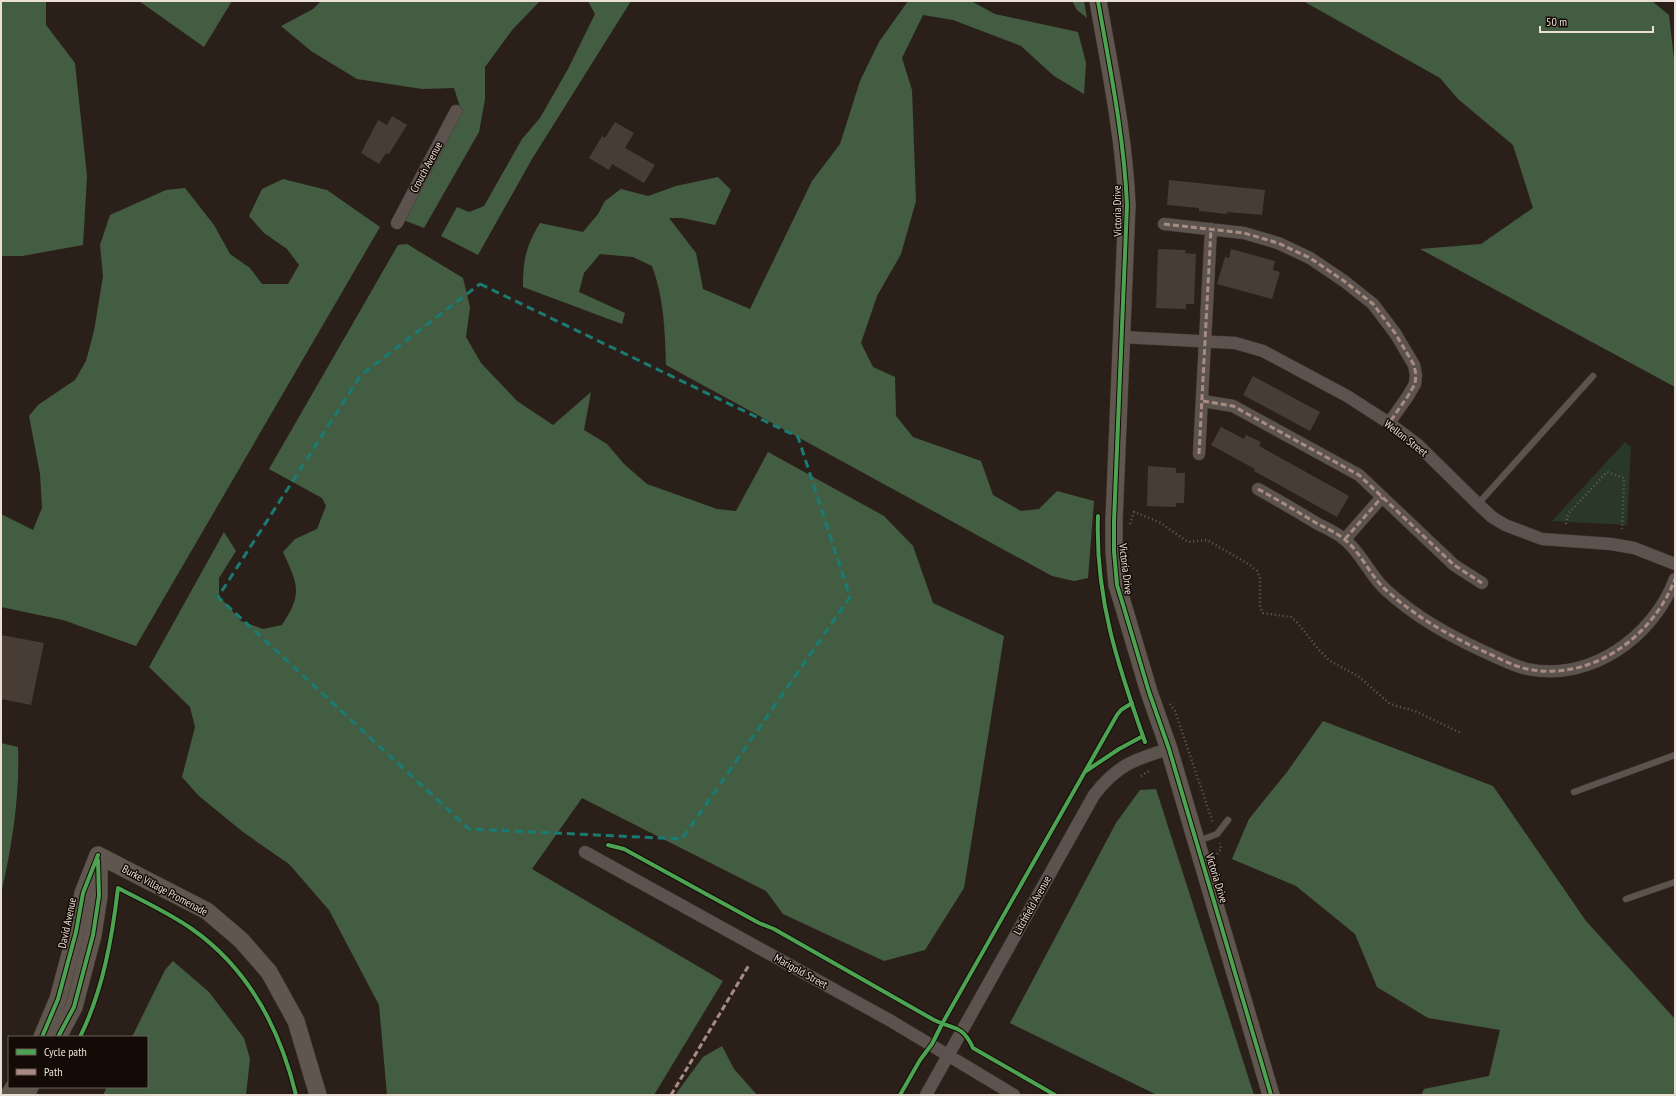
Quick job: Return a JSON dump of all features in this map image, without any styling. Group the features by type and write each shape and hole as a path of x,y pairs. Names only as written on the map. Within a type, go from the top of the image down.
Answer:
{"street":[{"name":"Victoria Drive","path":"1098,1 1115,93 1125,167 1127,247 1114,521 1116,578 1149,692 1169,749 1197,842 1271,1095"},
{"name":"Crouch Avenue","path":"397,223 456,111"},
{"path":"1164,224 1244,233 1278,243 1310,258 1344,281 1373,304 1395,333 1414,365 1416,375 1415,384 1389,423"},
{"path":"1199,454 1211,230"},
{"name":"Wellon Street","path":"1122,337 1235,344 1263,351 1347,396 1389,423 1417,444 1492,517 1505,525 1542,539 1611,544 1634,548 1656,555 1675,564"},
{"path":"1203,401 1233,406 1358,475 1454,565 1482,584"},
{"path":"1258,488 1345,539 1385,589 1422,619 1445,633 1502,660 1527,669 1556,671 1586,666 1613,654 1635,637 1655,616 1671,590 1675,580"},
{"path":"1345,539 1382,497"},
{"name":"Litchfield Avenue","path":"926,1095 1094,794 1110,776 1136,758 1169,749"},
{"name":"Marigold Street","path":"585,852 891,1021 1014,1095"},
{"path":"59,1036 74,1006 93,936 99,896 98,855"},
{"name":"David Avenue","path":"42,1036 58,999 76,932 83,893 98,855"},
{"name":"Burke Village Promenade","path":"98,855 207,911 241,940 269,972 296,1020 318,1095"}],"lane":[{"path":"1478,504 1593,376"},
{"path":"1574,792 1675,755"},
{"path":"1197,842 1216,834 1228,820"},
{"path":"1626,899 1675,882"}],"path":[{"path":"1566,524 1568,514 1607,472 1624,478 1622,528"},
{"path":"1129,526 1134,512 1159,522 1188,542 1207,540 1250,565 1257,571 1260,578 1260,607 1263,613 1291,617 1330,661 1362,679 1389,703 1415,711 1461,733"},
{"path":"1169,702 1175,711 1221,848 1219,853 1216,855"}],"highlighted area":[{"path":"480,284 798,437 850,597 682,839 469,829 218,597 361,375"}],"green space":[{"path":"1,1 46,1 46,25 75,63 87,176 83,245 22,256 1,256"},
{"path":"139,1 232,1 204,47"},
{"path":"321,1 540,1 513,29 485,67 485,99 479,132 424,228 398,218 462,113 454,88 422,89 357,79 311,51 281,26 313,9"},
{"path":"588,1 631,1 532,159 478,255 441,236 457,207 469,212 484,206 522,139 540,118 568,69 595,14"},
{"path":"908,1 971,1 995,14 1078,32 1086,63 1084,94 1054,76 1021,46 953,20 923,15 902,58 912,90 916,201 901,254 877,296 861,343 873,367 895,377 896,416 913,437 981,461 993,495 1021,511 1039,509 1057,491 1094,501 1088,578 1074,581 1052,576 666,365 661,302 652,266 633,257 600,254 584,273 579,292 625,313 622,324 523,287 528,246 540,223 583,232 598,214 605,201 621,189 648,196 676,186 718,177 731,190 715,225 682,218 669,218 696,253 703,289 750,309 812,181 840,144 860,81 879,42"},
{"path":"1072,1 1084,1 1087,18 1077,10"},
{"path":"1303,1 1652,1 1669,15 1675,68 1675,387 1420,249 1481,244 1533,208 1513,145 1458,99 1440,78"},
{"path":"283,179 327,190 380,227 136,646 63,620 1,607 1,514 33,530 42,508 40,474 29,416 38,405 75,380 86,361 94,331 103,276 100,245 110,215 166,190 185,188 214,225 230,254 250,268 262,284 288,284 299,265 287,249 264,233 249,216 262,189"},
{"path":"407,244 463,278 470,307 466,337 481,363 517,401 553,425 591,392 584,430 607,444 624,464 647,484 717,509 736,511 768,452 884,516 913,546 933,603 1004,636 964,888 925,950 884,961 783,914 766,891 582,798 532,869 723,981 654,1095 387,1095 379,1005 329,910 289,864 243,832 199,796 182,777 195,727 190,707 149,667 224,532 236,551 219,578 219,596 241,621 263,629 282,625 289,614 296,597 296,589 295,581 283,552 295,539 317,529 326,506 322,498 269,469 398,245"},
{"path":"1625,442 1631,447 1627,525 1552,521"},
{"path":"1323,721 1493,786 1586,921 1675,1019 1675,1095 1421,1095 1424,1089 1489,1076 1500,1030 1428,1018 1377,987 1355,934 1296,886 1232,859 1249,819 1287,772"},
{"path":"1,743 18,747 18,784 9,858 1,894"},
{"path":"1156,789 1254,1095 1157,1095 1010,1023 1116,823 1140,790"},
{"path":"173,961 209,992 244,1038 250,1059 246,1095 103,1095 106,1088 148,1088 148,1036 132,1036 165,970"},
{"path":"722,1046 734,1069 757,1095 675,1095 703,1057"}],"building":[{"path":"392,116 407,125 389,154 386,153 379,164 361,153 378,120 387,125"},
{"path":"615,122 634,133 625,148 655,165 644,183 612,164 609,170 589,158 602,136 605,138"},
{"path":"1169,180 1265,190 1262,215 1227,212 1227,214 1199,211 1199,208 1167,205"},
{"path":"1158,249 1186,250 1185,253 1196,254 1194,304 1186,304 1186,309 1156,308"},
{"path":"1231,249 1275,261 1273,270 1280,272 1272,299 1217,284 1225,257 1229,258"},
{"path":"1253,376 1320,412 1310,431 1243,395"},
{"path":"1221,427 1244,439 1246,435 1261,442 1259,446 1349,496 1337,517 1254,471 1255,469 1211,445"},
{"path":"1148,466 1176,468 1176,473 1185,473 1184,503 1176,503 1176,507 1147,506"},
{"path":"1,635 44,643 31,705 1,699"}],"marked path":[{"path":"1164,224 1244,233 1278,243 1310,258 1344,281 1373,304 1395,333 1414,365 1416,375 1415,384 1389,423"},
{"path":"1199,454 1211,229"},
{"path":"1203,401 1233,406 1359,475 1454,565 1482,583"},
{"path":"1258,489 1331,531 1350,544 1380,584 1409,609 1471,646 1522,668 1551,671 1574,669 1596,662 1617,651 1652,619 1665,600 1675,579"},
{"path":"1345,539 1382,497"},
{"path":"671,1095 749,965"}],"cycle path":[{"path":"1098,1 1120,128 1127,205 1114,521 1114,551 1117,585 1149,692 1169,749 1271,1095"},
{"path":"1098,516 1098,546 1104,604 1117,659 1145,742"},
{"path":"900,1095 920,1060 932,1044 1117,715 1121,710 1132,703"},
{"path":"1086,771 1119,749 1143,736"},
{"path":"608,845 624,849 759,923 774,929 934,1020 961,1031 969,1040 973,1048 1055,1095"},
{"path":"42,1036 58,999 76,932 83,893 98,855"},
{"path":"59,1036 74,1007 93,935 99,896 98,860"},
{"path":"80,1036 101,983 113,926 118,888 165,912 192,929 212,945 230,963 246,982 271,1024 281,1047 296,1095"}]}
